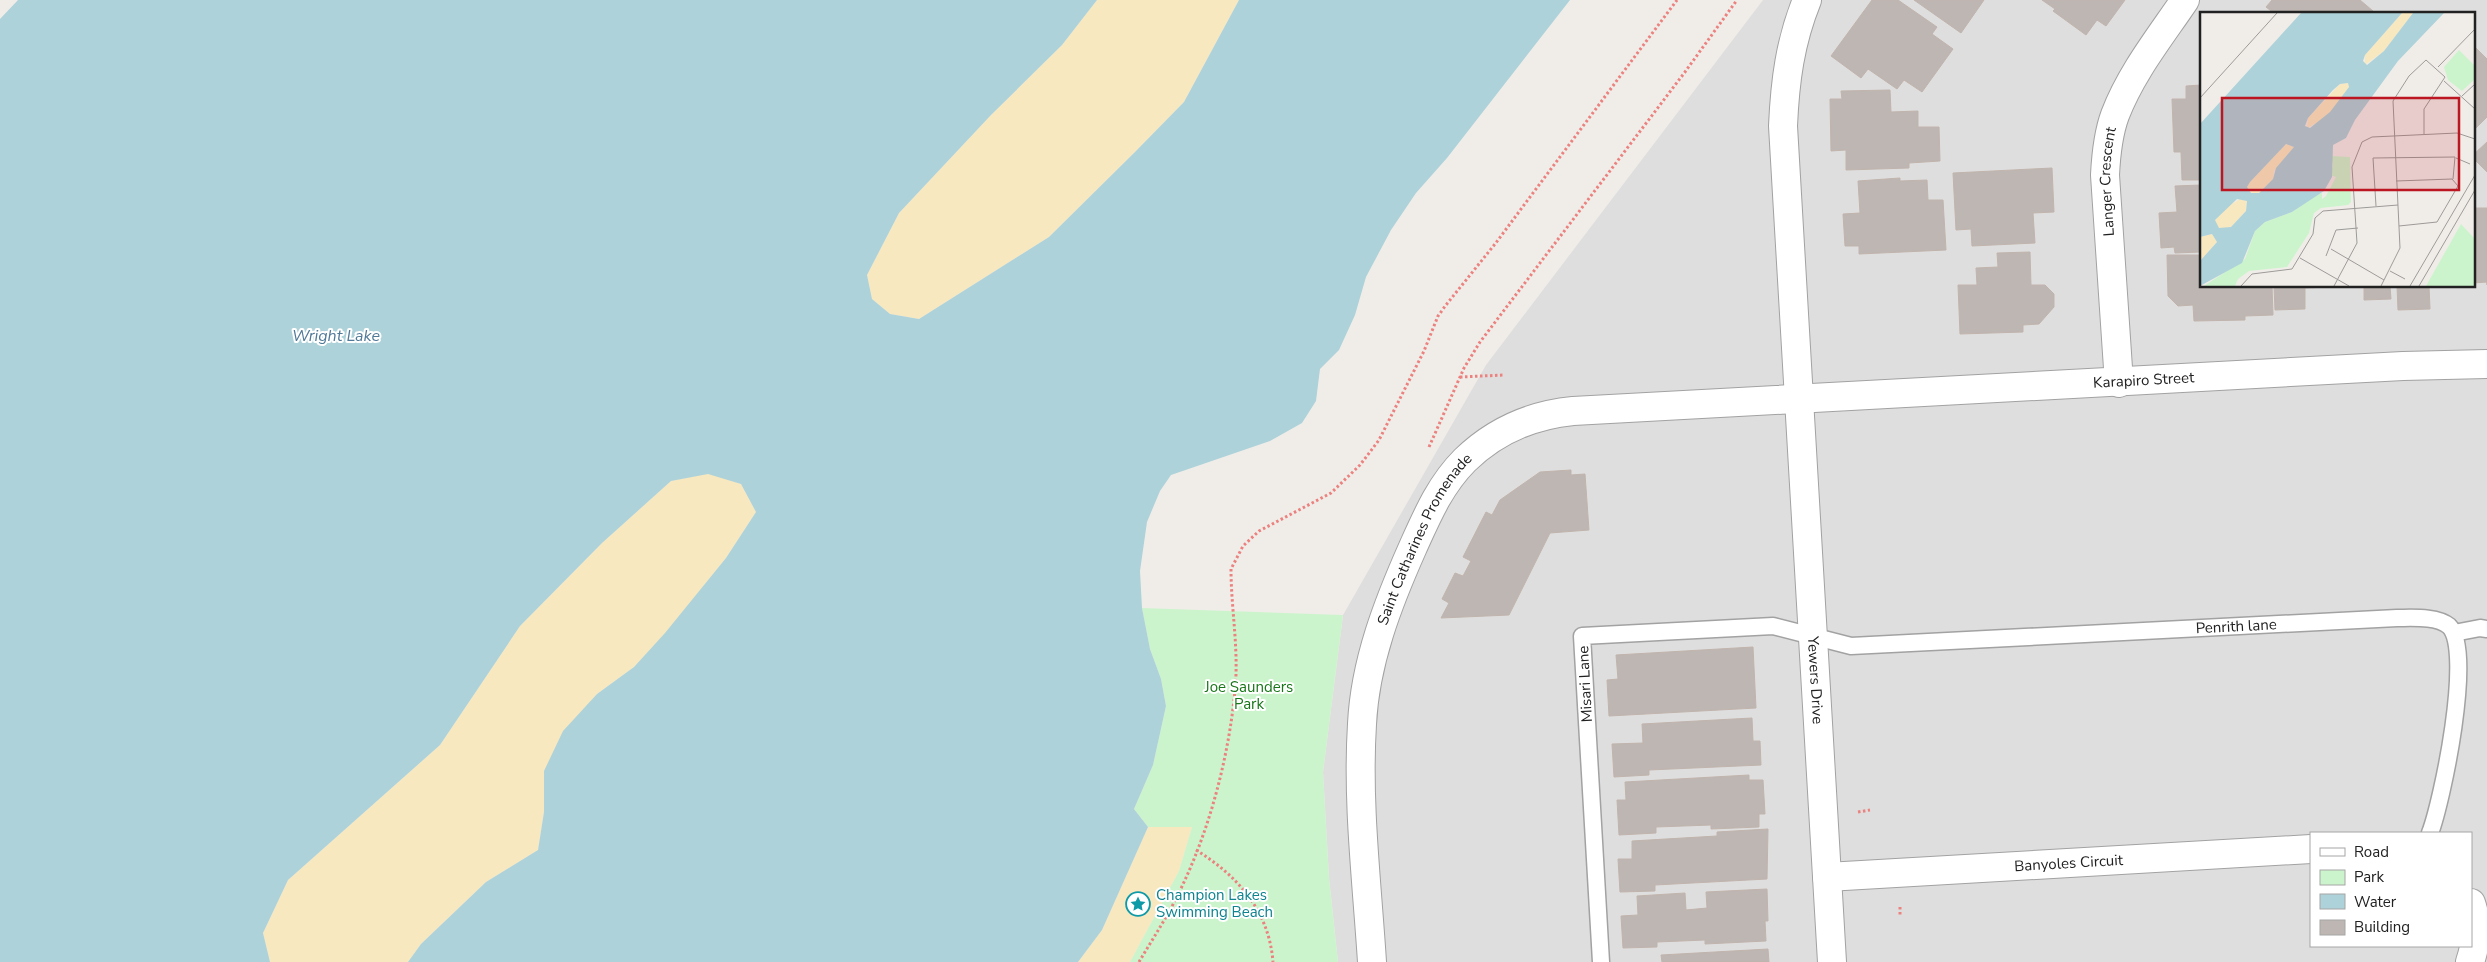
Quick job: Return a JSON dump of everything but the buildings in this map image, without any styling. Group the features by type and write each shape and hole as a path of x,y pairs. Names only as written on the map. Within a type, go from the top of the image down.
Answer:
{"street":[{"path":"1798,398 1782,126 1785,83 1793,38 1807,0"},
{"name":"Langer Crescent","path":"2120,383 2105,176 2107,149 2114,117 2124,94 2185,0"},
{"name":"Karapiro Street","path":"1798,398 2120,383 2402,366 2487,364"},
{"name":"Yewers Drive","path":"1798,398 1832,962"},
{"name":"Saint Catharines Promenade","path":"1372,962 1361,771 1362,722 1368,674 1381,626 1402,572 1429,512 1445,483 1465,460 1485,443 1511,427 1556,413 1798,398"},
{"name":"Banyoles Circuit","path":"1827,877 2310,849"},
{"path":"2470,962 2476,935 2476,922 2472,907"}],"lane":[{"name":"Penrith lane","path":"1812,637 1850,646 2396,618 2440,621 2454,633"},
{"name":"Misari Lane","path":"1601,962 1582,636 1773,626 1812,637"},
{"path":"2430,832 2443,793 2458,694 2458,661 2454,633 2487,628"}],"path":[{"path":"1139,962 1170,910 1196,850 1205,827 1225,752 1234,698 1235,650 1230,569 1236,556 1242,546 1259,531 1331,493 1360,464 1379,440 1424,351 1438,316 1677,0"},
{"path":"1428,448 1460,377 1480,342 1685,72 1737,0"},
{"path":"1460,377 1504,375"},
{"path":"1196,850 1220,864 1236,879 1256,906 1271,945 1272,962"}],"shaded area":[{"path":"1763,0 2487,0 2487,962 1338,962 1329,878 1323,772 1343,615 1486,365"}],"sand":[{"path":"1097,0 1239,0 1184,102 1049,237 919,319 890,314 872,299 867,275 899,213 991,115 1062,45"},
{"path":"708,473 741,484 756,512 726,558 666,633 634,667 597,694 544,771 544,812 538,850 486,882 421,944 408,962 270,962 263,933 288,880 440,745 520,626 602,543 671,481"},
{"name":"Champion Lakes Swimming Beach","path":"1148,827 1192,827 1179,871 1130,962 1078,962 1102,930"}],"green space":[{"name":"Joe Saunders Park","path":"1142,608 1343,615 1323,772 1329,878 1338,962 1130,962 1179,871 1192,827 1148,827 1134,809 1153,765 1166,706 1161,679 1150,649"}],"water":[{"name":"Wright Lake","path":"18,0 1097,0 1062,45 991,115 899,213 867,275 872,299 890,314 919,319 1049,237 1135,152 1184,102 1239,0 1570,0 1447,158 1416,193 1391,230 1366,277 1355,315 1339,350 1320,369 1316,401 1302,423 1270,441 1171,475 1160,491 1147,522 1140,571 1142,608 1150,649 1161,679 1166,706 1153,765 1134,809 1148,827 1102,930 1078,962 408,962 421,944 486,882 538,850 544,812 544,771 563,731 597,694 634,667 665,633 726,558 756,512 741,484 708,474 671,481 602,543 520,626 440,745 288,880 263,933 270,962 0,962 0,19"}],"place":[{"name":"Champion Lakes Swimming Beach","path":"1138,904"}]}
